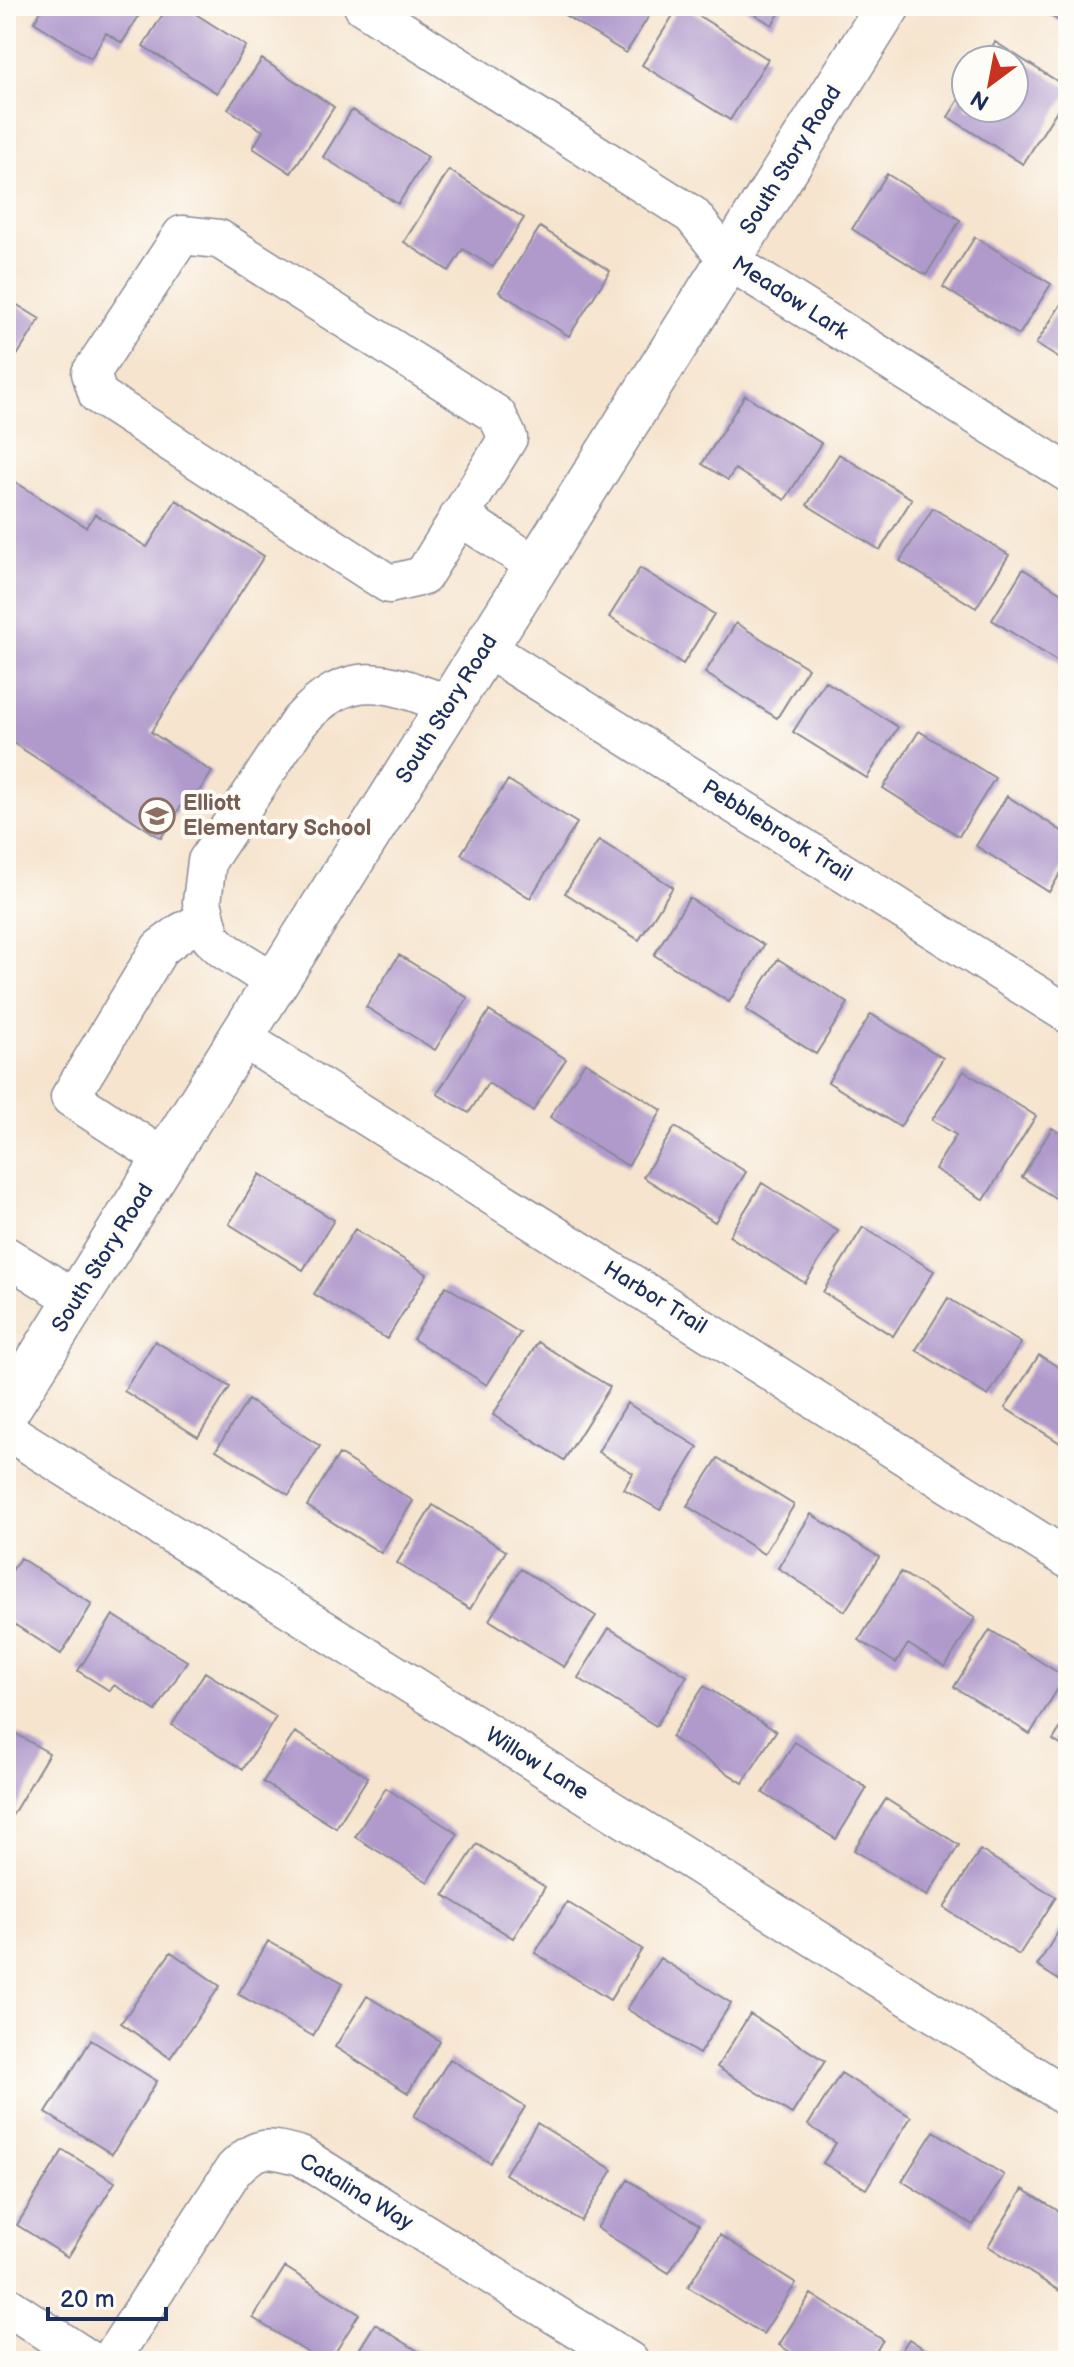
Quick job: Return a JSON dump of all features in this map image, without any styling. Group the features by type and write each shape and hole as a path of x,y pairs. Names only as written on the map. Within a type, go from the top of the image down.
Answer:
{"main road":[{"name":"South Story Road","path":"6,1412 888,6"}],"street":[{"name":"Meadow Lark","path":"363,6 692,215 728,260 1068,473"},
{"path":"182,235 219,239 497,415 508,438 459,516 423,576 389,584 98,395 91,373 182,235"},
{"path":"459,516 537,566"},
{"name":"Pebblebrook Trail","path":"486,648 1068,1014"},
{"path":"276,983 224,950 211,938 202,902 207,861 299,722 316,703 337,690 363,683 384,683 449,705"},
{"path":"165,1159 70,1097 160,948 205,920"},
{"name":"Harbor Trail","path":"241,1037 1068,1559"},
{"path":"6,1256 77,1300"},
{"name":"Willow Lane","path":"6,1430 1068,2097"},
{"name":"Catalina Way","path":"110,2361 234,2169 251,2152 271,2148 301,2156 629,2361"},
{"path":"6,2305 91,2361"}],"building":[{"path":"44,6 145,6 122,43 106,33 91,58 34,22"},
{"path":"168,6 183,6 246,46 217,93 143,46"},
{"path":"550,6 655,6 626,53"},
{"path":"679,6 768,59 730,120 642,65"},
{"path":"741,6 784,6 772,25"},
{"path":"1035,6 1068,6 1068,27"},
{"path":"262,59 334,107 291,173 253,148 263,131 228,109"},
{"path":"1030,64 1068,88 1068,93 1023,164 959,124 1030,124"},
{"path":"352,110 428,157 398,204 323,157"},
{"path":"449,170 524,218 493,267 463,249 449,271 404,242"},
{"path":"887,174 960,220 926,275 852,229"},
{"path":"540,227 610,271 569,336 499,292"},
{"path":"975,237 1051,284 1019,335 943,287"},
{"path":"1068,293 1068,364 1036,344"},
{"path":"6,298 40,319 6,373"},
{"path":"745,395 821,443 785,500 735,469 728,480 702,464"},
{"path":"839,454 912,499 880,550 807,505"},
{"path":"6,476 86,527 95,514 147,547 176,500 264,556 151,732 212,772 190,805 184,801 161,838 13,743 6,755"},
{"path":"933,508 1009,555 976,608 900,561"},
{"path":"640,568 714,614 683,664 609,617"},
{"path":"1023,569 1068,597 1068,657 1063,665 992,620"},
{"path":"736,623 808,668 777,718 705,673"},
{"path":"825,681 898,727 867,778 793,732"},
{"path":"919,731 995,778 959,836 883,788"},
{"path":"508,780 577,823 530,898 461,854"},
{"path":"1007,796 1068,835 1068,861 1049,892 976,846"},
{"path":"599,840 673,887 639,940 565,893"},
{"path":"689,898 764,945 729,1002 654,955"},
{"path":"399,955 468,998 435,1050 366,1007"},
{"path":"778,959 848,1003 816,1054 746,1010"},
{"path":"489,1011 566,1059 533,1111 488,1083 469,1113 437,1094"},
{"path":"871,1014 943,1058 900,1127 828,1082"},
{"path":"585,1062 662,1110 628,1166 550,1117"},
{"path":"964,1071 1036,1116 984,1200 935,1169 956,1135 932,1120"},
{"path":"675,1127 746,1172 715,1222 643,1177"},
{"path":"1052,1128 1068,1138 1068,1206 1022,1177"},
{"path":"260,1174 334,1220 303,1270 229,1224"},
{"path":"762,1183 838,1231 805,1283 729,1236"},
{"path":"863,1227 934,1271 893,1336 823,1292"},
{"path":"355,1229 427,1274 387,1339 314,1294"},
{"path":"446,1286 520,1333 487,1385 413,1339"},
{"path":"948,1298 1021,1343 988,1396 916,1350"},
{"path":"155,1341 230,1387 198,1437 124,1391"},
{"path":"538,1342 610,1387 564,1460 493,1415"},
{"path":"1039,1355 1068,1373 1068,1448 1005,1408"},
{"path":"248,1400 320,1446 289,1495 216,1450"},
{"path":"627,1403 698,1447 660,1510 624,1489 633,1473 598,1452"},
{"path":"339,1454 413,1501 381,1553 307,1506"},
{"path":"718,1458 794,1505 764,1554 687,1506"},
{"path":"433,1505 506,1551 470,1609 397,1563"},
{"path":"811,1514 879,1557 845,1611 778,1568"},
{"path":"20,1558 92,1604 61,1654 6,1619 6,1580"},
{"path":"521,1569 596,1616 564,1667 489,1620"},
{"path":"901,1572 975,1618 945,1667 908,1644 896,1663 859,1640"},
{"path":"113,1615 187,1661 156,1711 114,1685 110,1691 78,1671"},
{"path":"609,1628 687,1676 656,1726 578,1678"},
{"path":"990,1630 1065,1677 1030,1734 954,1687"},
{"path":"205,1672 276,1717 243,1769 172,1725"},
{"path":"704,1686 776,1731 743,1783 671,1737"},
{"path":"1068,1716 1068,1750 1053,1740"},
{"path":"6,1728 49,1753 10,1819 6,1817"},
{"path":"295,1732 368,1777 336,1828 263,1782"},
{"path":"795,1742 867,1788 836,1839 763,1793"},
{"path":"386,1788 458,1834 428,1882 355,1837"},
{"path":"886,1799 959,1845 927,1896 854,1850"},
{"path":"477,1844 545,1887 513,1938 444,1895"},
{"path":"980,1850 1056,1897 1019,1955 944,1908"},
{"path":"567,1902 642,1949 610,2000 535,1953"},
{"path":"1068,1916 1068,1986 1037,1966"},
{"path":"268,1941 343,1983 313,2036 238,1994"},
{"path":"171,1952 220,1986 170,2058 121,2023"},
{"path":"660,1958 731,2003 699,2054 627,2009"},
{"path":"367,1996 440,2041 408,2093 335,2047"},
{"path":"750,2014 825,2061 792,2114 717,2067"},
{"path":"91,2040 157,2081 112,2154 46,2113"},
{"path":"450,2059 525,2107 490,2163 414,2116"},
{"path":"841,2073 911,2117 866,2189 823,2163 836,2143 808,2125"},
{"path":"537,2123 613,2170 581,2221 505,2174"},
{"path":"934,2131 1004,2175 973,2225 902,2181"},
{"path":"63,2150 115,2182 68,2257 17,2225"},
{"path":"628,2180 699,2225 669,2273 597,2228"},
{"path":"1023,2189 1068,2217 1068,2285 1063,2293 988,2246"},
{"path":"720,2235 796,2283 763,2334 688,2287"},
{"path":"285,2267 359,2314 330,2361 321,2361 253,2318"},
{"path":"811,2294 883,2340 870,2361 804,2361 779,2345"},
{"path":"375,2324 434,2361 352,2361"},
{"path":"909,2339 943,2361 895,2361"}],"place":[{"name":"Elliott Elementary School","path":"157,816"}]}
